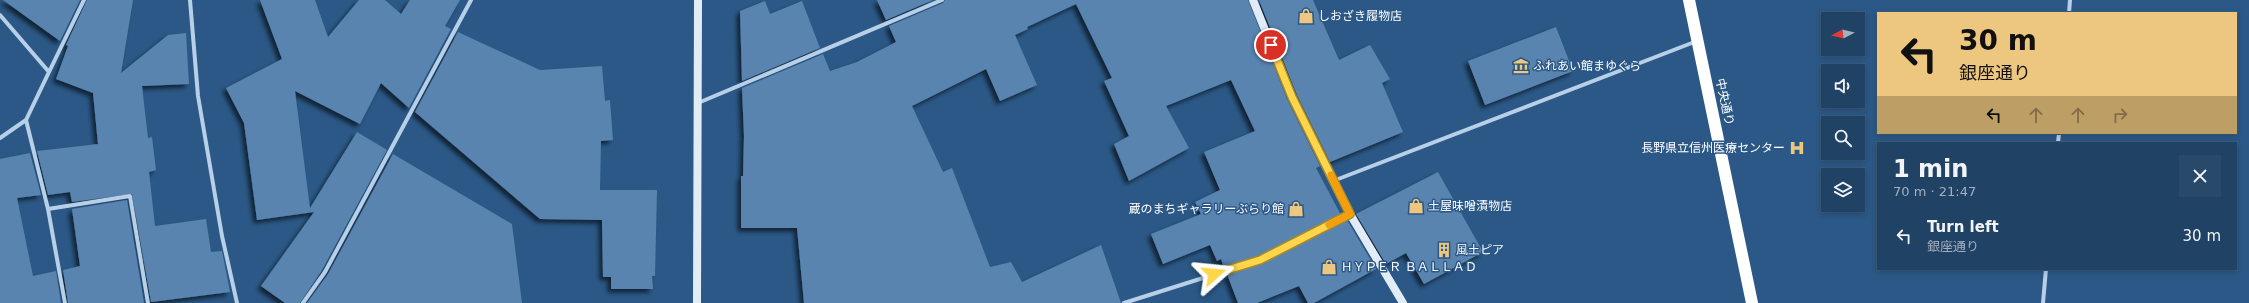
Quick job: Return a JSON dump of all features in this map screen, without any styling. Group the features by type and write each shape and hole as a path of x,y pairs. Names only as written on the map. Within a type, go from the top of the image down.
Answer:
{"highway":[{"name":"中央通り","path":"1689,0 1699,40 1752,303"}],"street":[{"path":"0,138 26,120 84,0"},
{"path":"190,0 198,96 222,236 237,303"},
{"path":"304,303 325,272 471,0"},
{"path":"698,0 698,303"},
{"path":"698,104 942,0"},
{"path":"1253,0 1292,97 1333,181 1350,214 1403,303"},
{"path":"2069,12 2070,0"},
{"path":"0,15 49,72"},
{"path":"1333,181 1699,40"},
{"path":"26,120 48,209 64,303"},
{"path":"48,209 130,196 148,303"},
{"path":"1124,303 1260,260 1350,214"},
{"path":"2043,303 2046,270"}],"building":[{"path":"3,0 80,0 60,41"},
{"path":"87,0 133,0 121,73 168,35 186,33 189,84 142,86 148,138 152,137 156,170 149,172 155,226 206,219 211,252 222,251 230,292 151,302 132,194 72,202 70,192 48,195 37,151 98,144 93,93 56,79 68,46 66,45"},
{"path":"260,0 315,0 328,37 359,0 385,0 401,14 410,0 460,0 445,26 451,29 409,108 381,83 360,124 295,91 310,208 357,132 387,150 322,270 300,303 285,303 261,286 314,212 257,220 244,123 226,88 282,59"},
{"path":"877,0 933,0 886,20"},
{"path":"945,0 1248,0 1287,99 1320,166 1316,168 1341,215 1259,257 1224,268 1221,259 1217,261 1210,245 1163,264 1151,234 1201,214 1195,202 1220,190 1204,152 1255,131 1231,80 1166,106 1189,148 1129,181 1114,144 1129,136 1104,81 1112,78 1076,4 1027,27 1028,29 1015,35 1037,85 1000,101 986,69 912,106 943,172 952,168 990,267 1011,262 1022,282 1101,245 1121,303 804,303 797,228 741,228 741,176 743,176 744,136 742,88 823,54 830,71 857,62 896,42 889,26 943,3"},
{"path":"1259,0 1313,0 1339,60 1370,45 1390,79 1382,83 1403,132 1330,162 1297,95"},
{"path":"765,1 770,14 802,1 820,48 742,81 740,11"},
{"name":"ふれあい館まゆぐら","path":"1556,27 1573,71 1485,105 1468,61"},
{"path":"458,32 540,70 602,66 605,101 610,100 613,140 601,141 600,190 657,190 655,276 652,276 653,289 611,289 611,277 603,277 602,220 540,219 415,112"},
{"path":"30,153 41,195 17,198 33,276 56,271 61,303 0,303 0,159"},
{"path":"393,154 512,224 522,303 307,303 328,274"},
{"path":"1438,172 1483,252 1424,284 1406,253 1386,264 1356,214"},
{"path":"127,200 144,303 68,303 63,270 80,266 72,209"},
{"path":"1347,220 1376,269 1314,303 1308,303 1299,286 1257,303 1238,303 1227,274 1262,263"}],"slow traffic":[{"path":"1329,225 1350,214 1331,175"}],"place":[{"name":"しおざき履物店","path":"1306,16"},
{"name":"ふれあい館まゆぐら","path":"1521,66"},
{"name":"長野県立信州医療センター","path":"1797,148"},
{"name":"土屋味噌漬物店","path":"1416,206"},
{"name":"蔵のまちギャラリーぶらり館","path":"1296,209"},
{"name":"風土ピア","path":"1444,250"},
{"name":"ＨＹＰＥＲ ＢＡＬＬＡＤ","path":"1329,267"}],"route":[{"path":"1214,274 1260,260 1350,214 1292,97 1271,45"}]}
